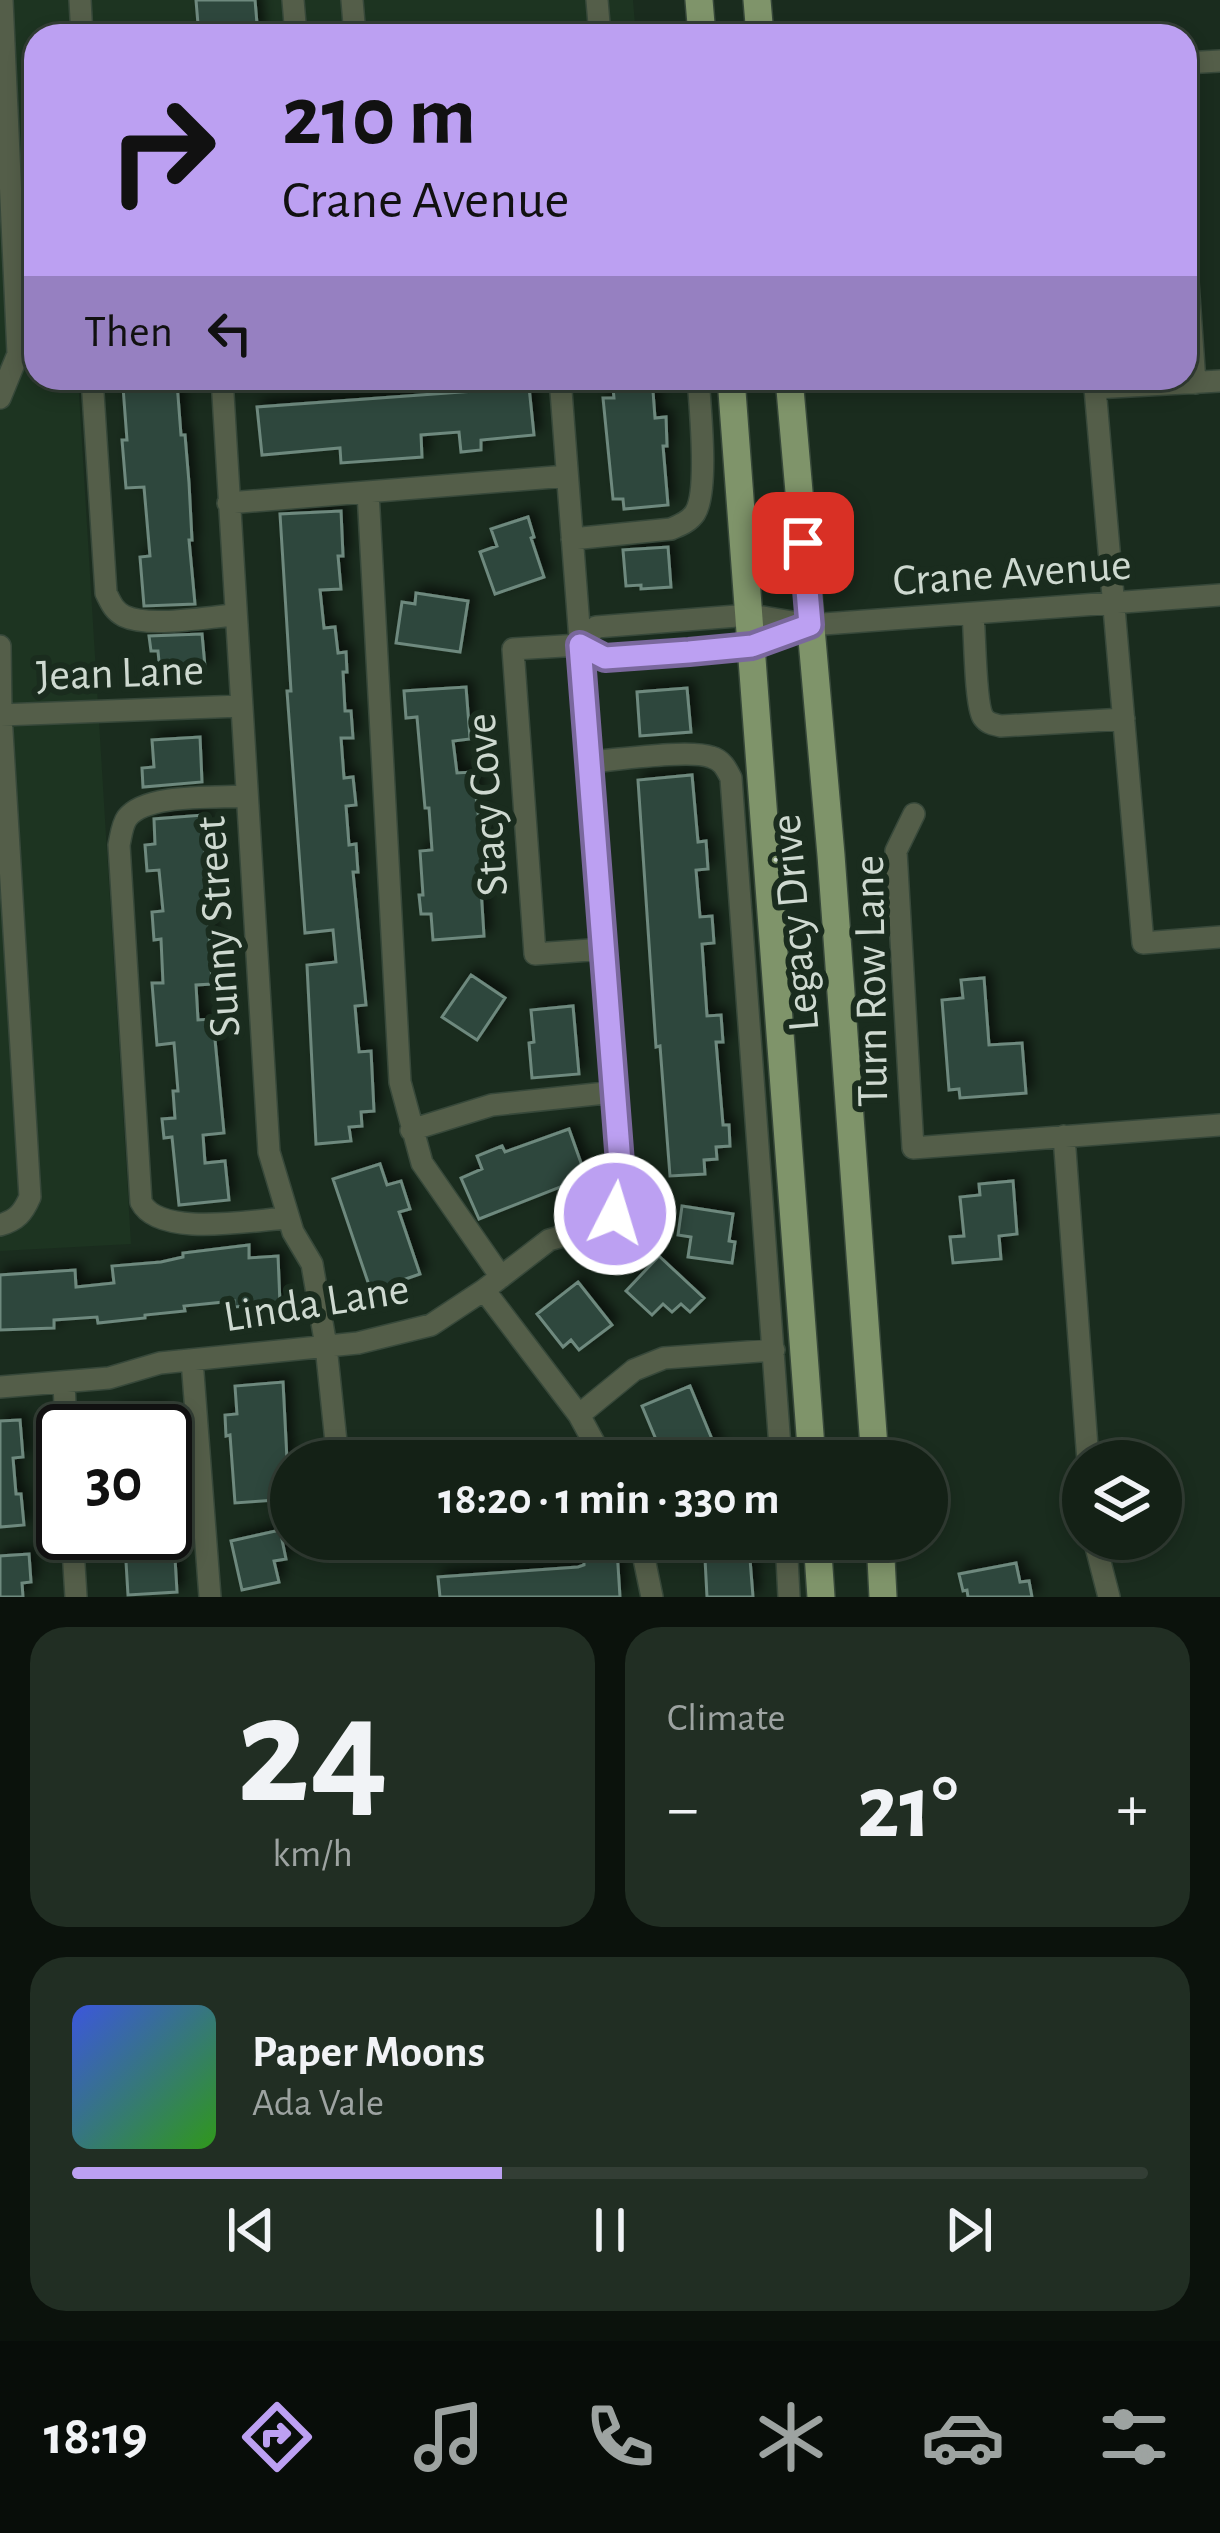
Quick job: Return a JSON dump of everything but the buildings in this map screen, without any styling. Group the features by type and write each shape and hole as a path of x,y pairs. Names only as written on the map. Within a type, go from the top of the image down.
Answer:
{"main road":[{"name":"Legacy Drive","path":"732,390 810,1440"},
{"name":"Legacy Drive","path":"790,390 831,855 873,1440"},
{"path":"818,1560 821,1597"},
{"path":"881,1560 883,1597"}],"street":[{"path":"0,398 18,354 2,0"},
{"path":"93,390 106,593 112,606 120,615 148,621 235,615"},
{"name":"Sunny Street","path":"223,390 269,1152 293,1232 312,1264 336,1440"},
{"path":"411,1130 491,1105 615,1092 561,390"},
{"path":"572,539 671,529 694,514 702,485 698,390"},
{"path":"1095,390 1143,943 1220,938"},
{"path":"228,503 567,476"},
{"path":"368,492 400,1082 411,1130 422,1163 492,1284 593,1440"},
{"name":"Crane Avenue","path":"810,625 752,646 605,658 580,645 596,627 750,615 810,625 1220,595"},
{"path":"973,614 981,714 987,722 1001,726 1124,719"},
{"name":"Stacy Cove","path":"580,645 513,650 535,954 604,949"},
{"path":"0,646 30,1197 14,1221 0,1225"},
{"name":"Jean Lane","path":"1,715 241,706"},
{"path":"589,762 710,756 724,763 731,778 780,1440"},
{"path":"247,796 149,802 127,817 123,827 119,845 141,1202 154,1217 186,1224 288,1217"},
{"name":"Turn Row Lane","path":"914,814 896,851 913,1148 1064,1136"},
{"name":"Linda Lane","path":"0,1387 109,1378 160,1363 358,1343 431,1325 549,1240 602,1225 615,1214 621,1176 615,1092"},
{"path":"1086,1440 1064,1136 1220,1125"},
{"path":"579,1415 634,1370 664,1358 774,1350"},
{"path":"192,1360 210,1597"},
{"path":"64,1382 65,1404"},
{"path":"74,1560 76,1597"},
{"path":"644,1560 652,1597"},
{"path":"787,1560 789,1597"},
{"path":"1099,1560 1109,1597"}],"shaded area":[{"path":"0,0 633,0 635,24 24,24 24,390 79,390 131,1244 0,1251"}],"route":[{"path":"615,1214 621,1176 580,645 605,658 689,652 752,646 810,625 803,543"}]}
